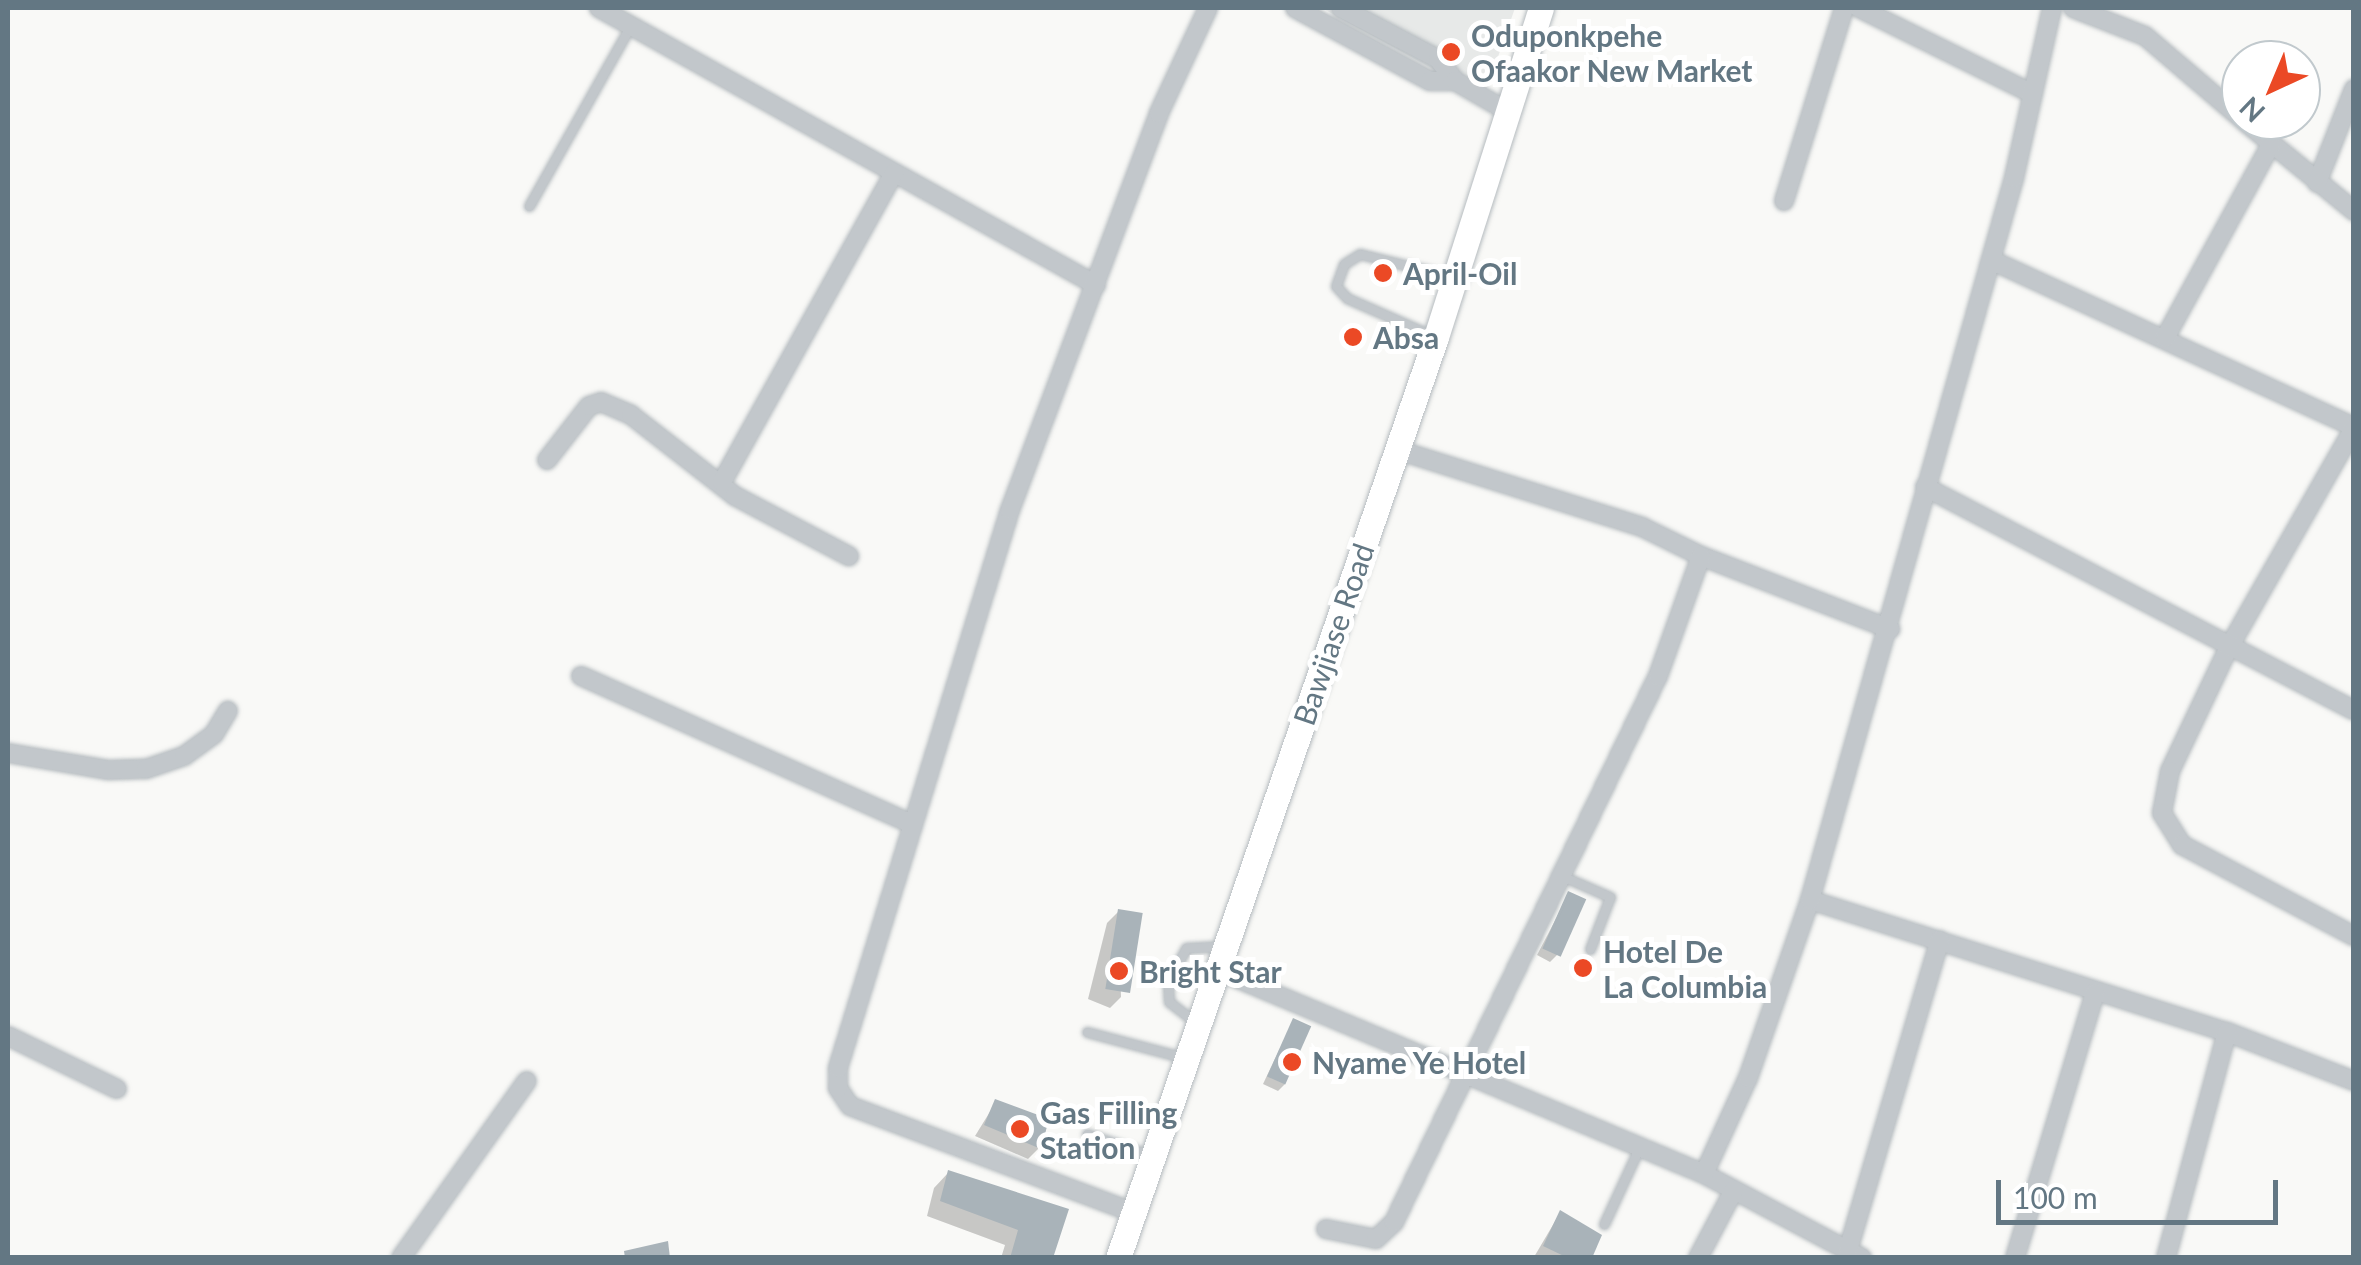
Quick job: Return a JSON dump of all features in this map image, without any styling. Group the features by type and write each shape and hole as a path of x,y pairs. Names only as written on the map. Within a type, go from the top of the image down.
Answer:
{"main road":[{"name":"Bawjiase Road","path":"1118,1258 1436,338 1541,8"}],"street":[{"path":"600,8 1096,285"},
{"path":"1132,1212 842,1098 838,1068 1010,510 1159,113 1208,8"},
{"path":"1296,8 1430,81 1455,81"},
{"path":"1340,8 1438,59 1455,81 1507,111"},
{"path":"1784,201 1844,8"},
{"path":"1859,8 2033,94"},
{"path":"1704,1174 1748,1078 1810,900 1890,629 1925,487 1990,260 2052,8"},
{"path":"2073,8 2145,36 2221,101"},
{"path":"2317,183 2354,89"},
{"path":"2266,140 2354,211"},
{"path":"2165,338 2271,144"},
{"path":"722,482 894,173"},
{"path":"1990,260 2354,428 2228,648 2170,771 2162,813 2182,845 2354,936"},
{"path":"548,460 589,406 601,402 632,415 735,496 849,556"},
{"path":"1398,450 1642,526 1701,556 1890,629"},
{"path":"1925,487 2228,648 2354,710"},
{"path":"1326,1229 1376,1240 1385,1233 1467,1076 1658,676 1701,556"},
{"path":"581,676 912,824"},
{"path":"8,753 108,770 146,770 184,756 214,734 228,711"},
{"path":"1810,900 2227,1032 2354,1081"},
{"path":"1220,958 1467,1076 1704,1174 1855,1254 1940,940"},
{"path":"2015,1258 2095,993"},
{"path":"2166,1258 2227,1032"},
{"path":"8,1036 117,1089"},
{"path":"401,1258 527,1081"},
{"path":"1698,1258 1734,1190"}],"lane":[{"path":"529,206 630,25"},
{"path":"1436,338 1348,298 1336,286 1344,264 1360,254 1456,278"},
{"path":"1560,876 1610,897 1590,949"},
{"path":"1197,1024 1169,1002 1168,980 1186,948 1220,958"},
{"path":"1088,1032 1185,1058"},
{"path":"1087,1134 1152,1156"},
{"path":"1604,1224 1640,1146"}],"shaded area":[{"name":"Oduponkpehe Ofaakor New Market","path":"1322,8 1515,8 1484,97"}],"building":[{"path":"1568,891 1586,899 1561,957 1542,949"},
{"path":"1118,909 1143,913 1130,993 1105,989"},
{"path":"1293,1018 1311,1026 1285,1085 1267,1076"},
{"path":"995,1099 1049,1119 1041,1149 984,1125"},
{"path":"948,1170 1069,1209 1053,1258 1010,1258 1018,1230 940,1201"},
{"path":"1560,1210 1602,1235 1592,1258 1568,1258 1543,1246"},
{"path":"668,1241 670,1258 625,1258 624,1251"}],"place":[{"name":"Oduponkpehe Ofaakor New Market","path":"1451,52"},
{"name":"April-Oil","path":"1383,273"},
{"name":"Absa","path":"1353,337"},
{"name":"Hotel De La Columbia","path":"1583,968"},
{"name":"Bright Star","path":"1119,971"},
{"name":"Nyame Ye Hotel","path":"1292,1062"},
{"name":"Gas Filling Station","path":"1020,1129"}]}
